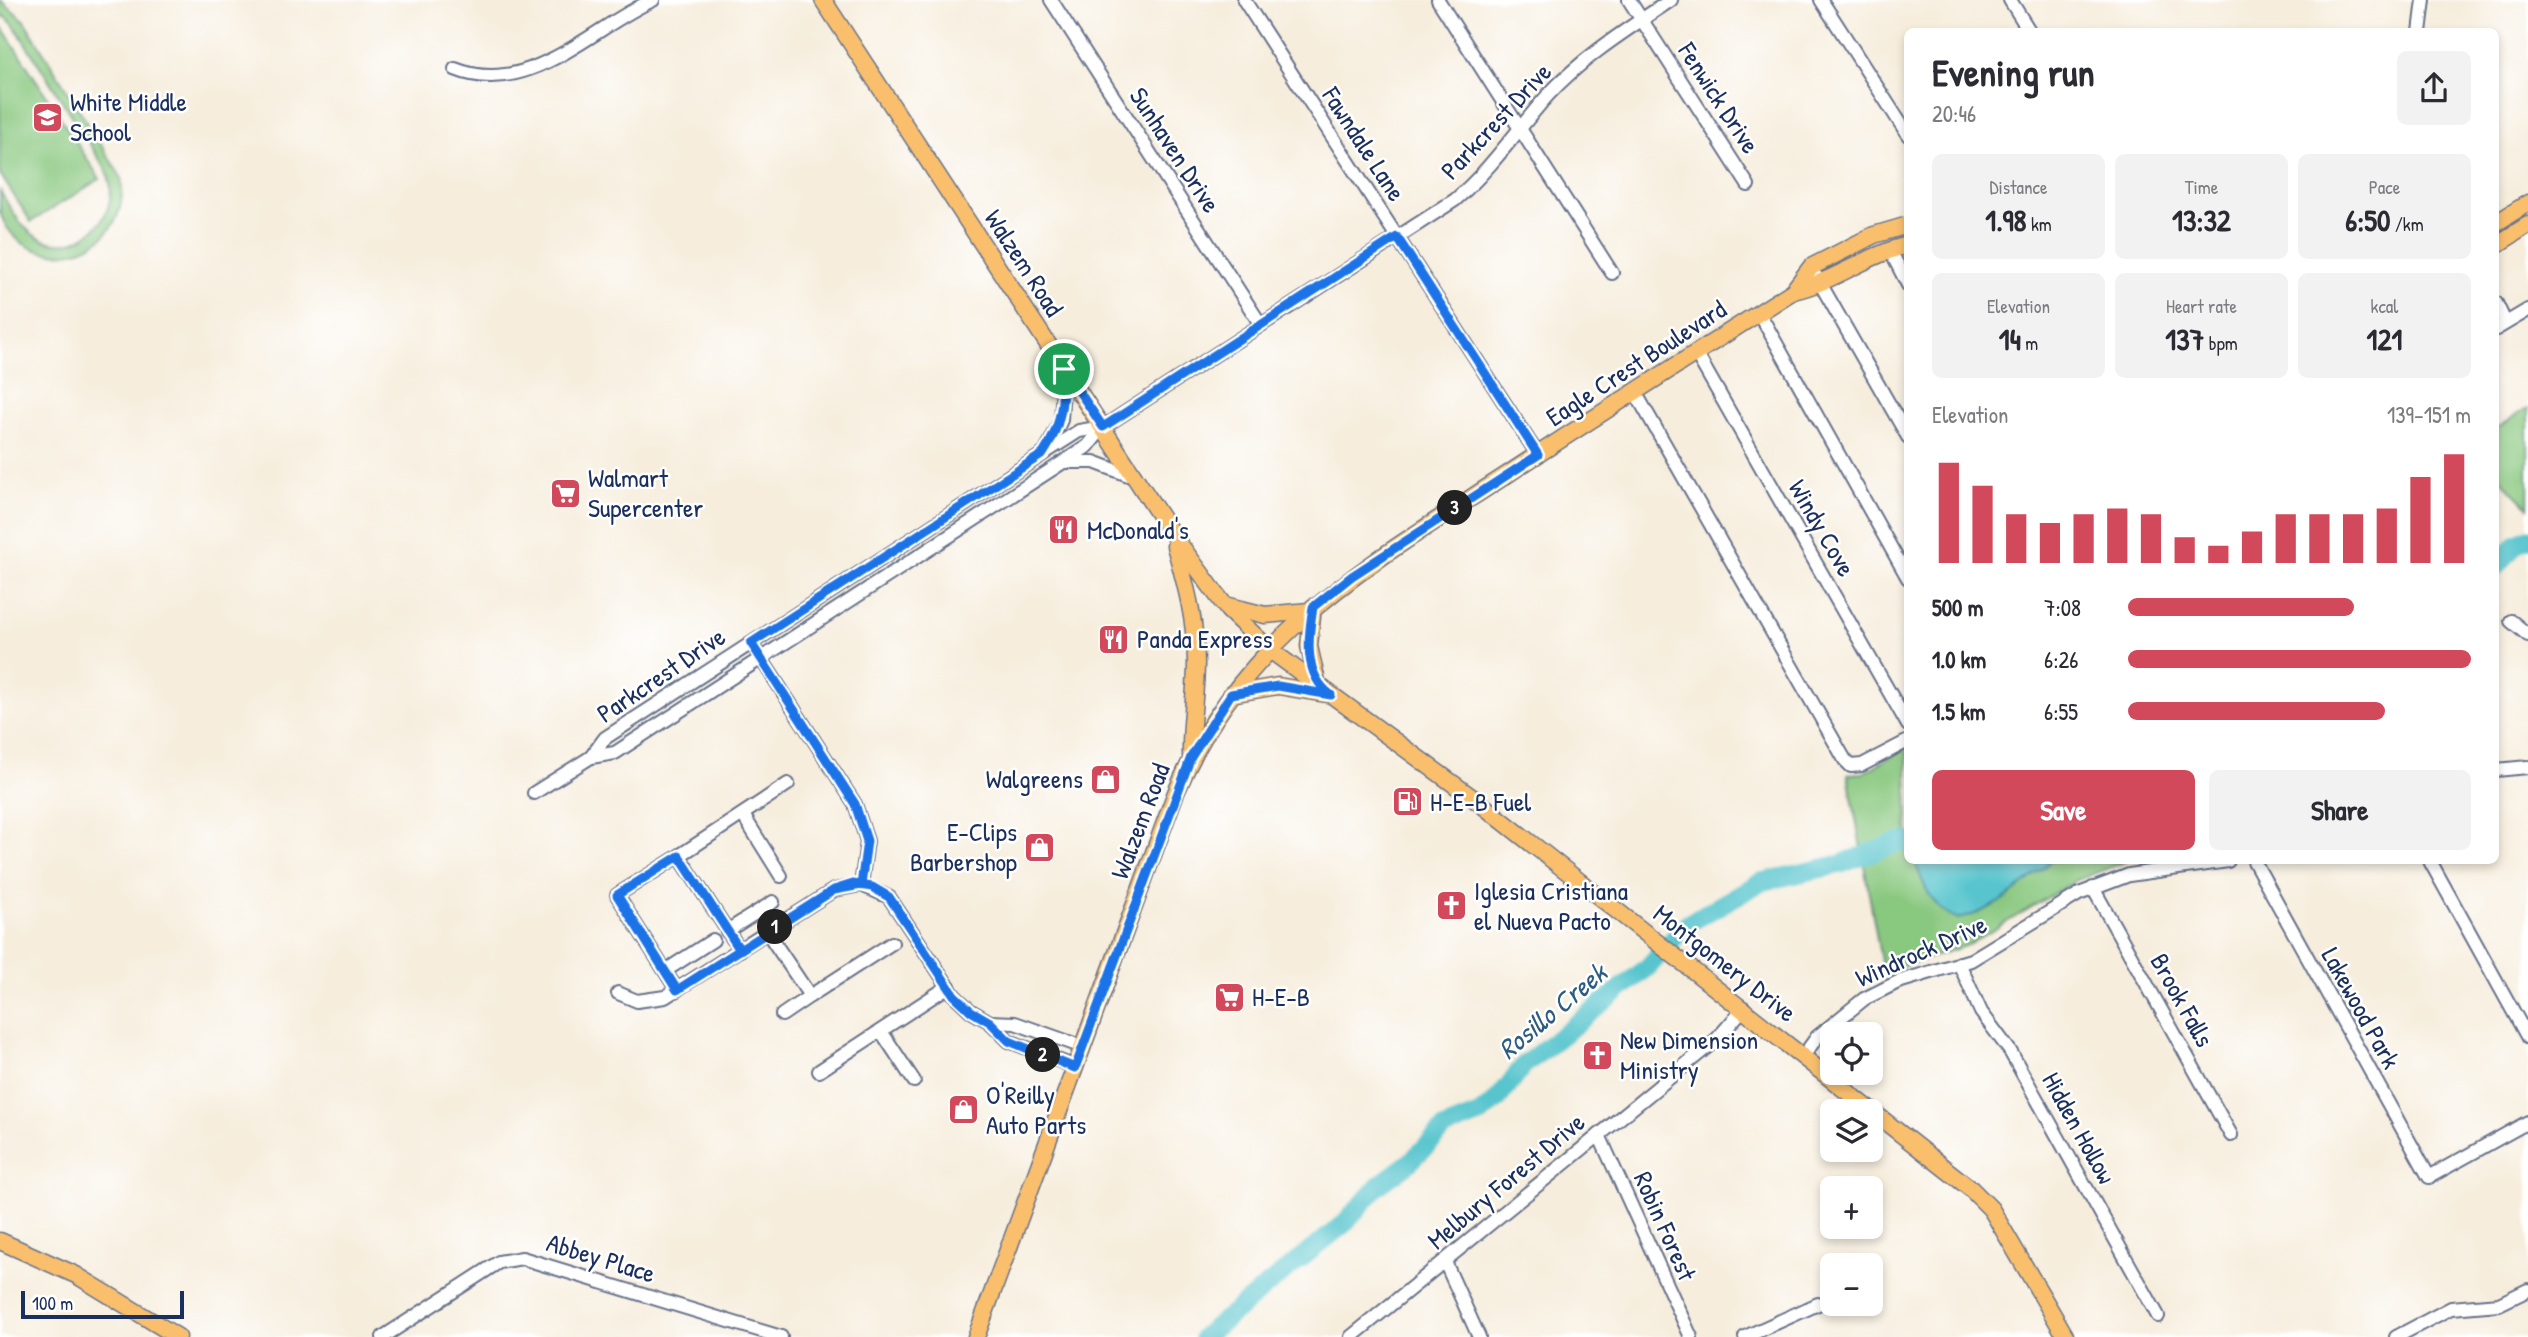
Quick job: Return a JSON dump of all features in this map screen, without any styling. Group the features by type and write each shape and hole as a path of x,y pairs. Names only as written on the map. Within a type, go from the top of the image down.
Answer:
{"main road":[{"name":"Walzem Road","path":"823,0 1170,531 1225,605 1270,650 1231,694 1191,757 976,1337"},
{"path":"2499,221 2528,203"},
{"path":"2499,243 2528,225"},
{"name":"Eagle Crest Boulevard","path":"1793,291 1811,267 1874,235 1904,226"},
{"name":"Eagle Crest Boulevard","path":"1270,650 1311,609 1352,576 1793,291 1822,284 1858,263 1904,246"},
{"path":"1170,531 1191,600 1195,631 1196,666 1191,714 1191,757"},
{"path":"1225,605 1265,615 1311,609 1308,646 1324,690 1278,686 1231,694"},
{"name":"Montgomery Drive","path":"1270,650 1433,768 1648,933 1971,1189 1991,1209 2066,1337"},
{"path":"0,1241 76,1275 177,1337"}],"street":[{"path":"455,69 481,75 542,64 568,52 653,0"},
{"name":"Sunhaven Drive","path":"1051,0 1261,325"},
{"name":"Fawndale Lane","path":"1244,0 1538,455"},
{"path":"1438,0 1612,273"},
{"name":"Fenwick Drive","path":"1629,0 1748,185"},
{"name":"Parkcrest Drive","path":"591,757 615,753 761,659 1088,446 1103,427 1455,200 1482,177 1549,94 1586,59 1671,0"},
{"path":"1821,0 1904,129"},
{"path":"2010,0 2028,28"},
{"path":"2420,28 2424,0"},
{"path":"1890,250 1904,277"},
{"path":"1811,267 1904,430"},
{"path":"2500,325 2528,310"},
{"path":"1759,313 1904,571"},
{"name":"Windy Cove","path":"1696,353 1904,718"},
{"name":"Parkcrest Drive","path":"1043,454 1056,435 1061,420 1064,369"},
{"path":"1635,392 1845,760 1851,766 1862,765 1904,743"},
{"name":"Parkcrest Drive","path":"534,793 591,757 605,738 1043,454 1079,431 1103,427"},
{"path":"1063,462 1094,462 1136,478"},
{"path":"751,643 855,804 867,841 861,885"},
{"path":"605,738 615,753"},
{"path":"2499,770 2528,767"},
{"path":"677,990 617,895 788,784"},
{"path":"743,815 781,876"},
{"path":"679,856 740,950"},
{"name":"Windrock Drive","path":"1804,1055 1816,1037 1864,999 1898,982 1959,963 1989,949 2112,879 2148,866 2180,864"},
{"name":"Lakewood Park","path":"2256,864 2429,1177 2528,1122"},
{"path":"2432,864 2528,1038"},
{"path":"618,993 637,1001 652,1002 677,990 834,890 861,885 889,897 949,986 971,1011 990,1022 1009,1041 1075,1068"},
{"name":"Brook Falls","path":"2093,888 2231,1135"},
{"path":"727,931 773,902"},
{"path":"767,932 810,996"},
{"path":"665,971 713,940"},
{"path":"782,1014 892,943"},
{"name":"Hidden Hollow","path":"1959,963 1981,1012 2010,1051 2158,1316"},
{"path":"819,1071 949,986"},
{"name":"Melbury Forest Drive","path":"1351,1337 1730,1027 1744,1008"},
{"path":"990,1022 1015,1023 1083,1047"},
{"path":"881,1031 914,1081"},
{"name":"Robin Forest","path":"1599,1135 1691,1337"},
{"name":"Abbey Place","path":"383,1337 499,1262 522,1258 781,1337"},
{"path":"1445,1262 1479,1337"},
{"path":"2396,1337 2451,1308 2499,1304 2528,1290"},
{"path":"1745,1337 1818,1304"}],"green space":[{"path":"0,0 23,19 121,177 120,205 111,228 94,243 74,252 51,253 30,247 12,234 0,212 0,191 31,233 53,243 69,242 84,237 96,228 105,215 110,200 110,184 105,168 13,24 0,13"},
{"path":"0,24 100,179 31,222 0,174"},
{"path":"2528,408 2528,507 2499,477 2499,427"},
{"path":"1904,749 1904,864 2119,864 2077,880 1968,945 1883,973 1848,774 1863,773"}],"water":[{"path":"1916,864 2047,864 1997,904 1957,919 1941,910 1925,888"}],"waterway":[{"name":"Rosillo Creek","path":"2499,564 2517,543 2528,538"},
{"name":"Rosillo Creek","path":"1203,1337 1344,1224 1379,1185 1409,1163 1445,1128 1480,1114 1497,1100 1524,1065 1647,968 1687,924 1761,882 1841,864 1904,842"}],"place":[{"name":"White Middle School","path":"47,117"},
{"name":"Walmart Supercenter","path":"565,493"},
{"name":"McDonald's","path":"1064,530"},
{"name":"Panda Express","path":"1114,639"},
{"name":"Walgreens","path":"1106,779"},
{"name":"H-E-B Fuel","path":"1407,802"},
{"name":"E-Clips Barbershop","path":"1040,847"},
{"name":"Iglesia Cristiana el Nueva Pacto","path":"1451,906"},
{"name":"H-E-B","path":"1229,997"},
{"name":"New Dimension Ministry","path":"1597,1055"},
{"name":"O'Reilly Auto Parts","path":"963,1110"}],"route":[{"path":"1064,369 1061,420 1056,435 1043,454 751,643 855,804 867,841 861,885 853,884 834,890 677,990 617,895 679,856 740,950 834,890 853,884 872,887 889,897 954,995 971,1011 990,1022 1009,1041 1075,1068 1191,757 1231,694 1278,686 1331,695 1318,686 1310,660 1308,646 1313,607 1352,576 1538,455 1397,237 1103,427 1064,369"}]}
